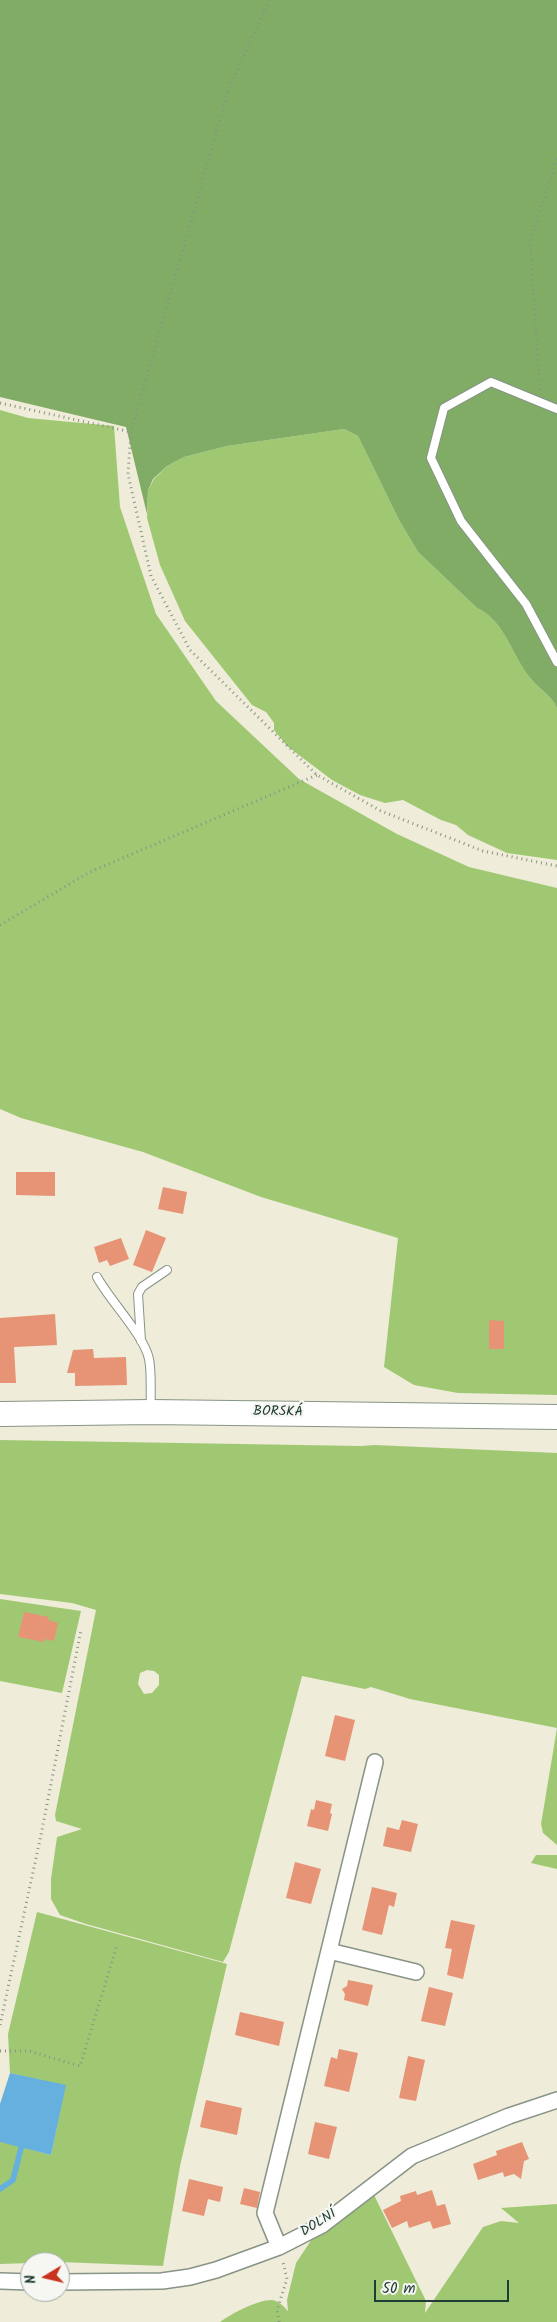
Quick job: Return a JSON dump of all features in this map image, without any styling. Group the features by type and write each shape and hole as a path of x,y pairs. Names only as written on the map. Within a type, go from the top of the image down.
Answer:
{"main road":[{"name":"BORSKÁ","path":"0,1414 151,1412 557,1417"}],"street":[{"path":"279,2247 265,2213 376,1762"},
{"path":"329,1951 416,1972"},
{"name":"DOLNÍ","path":"70,2282 127,2283 190,2277 216,2270 279,2247 322,2225 412,2156 509,2116 557,2100"},
{"path":"0,2281 20,2282"}],"lane":[{"path":"557,409 490,382 444,408 430,458 462,521 526,604 557,662"},
{"path":"141,1341 138,1294 142,1287 167,1270"},
{"path":"97,1277 141,1341 149,1359 151,1412"}],"path":[{"path":"269,0 228,91 132,432 128,474 151,576 190,650 317,774 381,811 484,851 557,866"},
{"path":"541,403 530,240 557,158"},
{"path":"0,403 132,432"},
{"path":"0,925 90,872 317,774"},
{"path":"0,2025 41,1834 81,1630"},
{"path":"0,2051 29,2051 80,2066 117,1945"},
{"path":"279,2247 287,2279 277,2310 279,2322"}],"green space":[{"path":"0,0 557,0 557,708 524,670 502,630 495,622 477,608 418,552 399,520 358,436 344,429 227,446 184,457 167,466 153,479 148,490 147,514 126,427 0,397"},
{"path":"0,410 28,418 114,426 120,507 156,614 216,701 299,779 397,834 469,867 557,888 557,1395 458,1393 414,1385 384,1367 398,1238 261,1197 143,1152 21,1118 0,1109"},
{"path":"344,429 358,436 399,520 418,552 477,608 495,622 502,630 524,670 557,708 557,860 507,853 468,835 456,825 441,820 403,800 385,803 360,795 332,780 287,746 274,730 274,723 266,712 252,705 185,621 160,565 147,518 148,490 154,479 167,466 184,457 227,446"},
{"path":"0,1440 375,1445 557,1453 557,1728 410,1699 371,1687 365,1689 302,1676 229,1952 223,1962 60,1915 51,1899 51,1879 57,1837 82,1829 56,1821 55,1815 96,1610 72,1603 0,1594","holes":["147,1670 154,1671 159,1675 159,1685 152,1693 144,1694 138,1684 140,1673"]},
{"path":"0,1599 81,1611 62,1693 0,1681"},
{"path":"557,1728 557,1845 543,1833 541,1824"},
{"path":"536,1855 557,1855 557,1869 531,1863"},
{"path":"37,1912 227,1964 180,2166 163,2266 70,2262 70,2252 20,2252 20,2263 0,2264 0,2141 51,2155 65,2086 10,2073 8,2034"},
{"path":"374,2195 426,2301 425,2313 483,2227 501,2221 519,2223 501,2208 557,2204 557,2322 220,2322 244,2308 259,2302 277,2301 288,2311 287,2300 296,2263 312,2239"}],"water":[{"path":"10,2073 66,2085 51,2155 0,2142 0,2104"}],"building":[{"path":"16,1172 55,1172 55,1196 16,1195"},
{"path":"163,1187 187,1192 183,1214 158,1209"},
{"path":"146,1230 166,1238 152,1272 133,1265"},
{"path":"121,1238 129,1259 110,1266 107,1260 99,1263 94,1247"},
{"path":"55,1314 57,1345 14,1347 16,1383 0,1383 0,1318"},
{"path":"489,1320 504,1321 504,1349 489,1349"},
{"path":"93,1349 94,1358 126,1357 127,1385 75,1386 75,1373 67,1373 73,1350"},
{"path":"24,1612 49,1617 48,1620 58,1623 54,1641 45,1639 44,1642 18,1637"},
{"path":"335,1715 355,1720 345,1761 325,1756"},
{"path":"316,1800 332,1804 328,1831 307,1826 311,1809 314,1810"},
{"path":"402,1820 418,1824 411,1852 383,1846 387,1827 399,1830"},
{"path":"295,1862 321,1869 311,1904 286,1898"},
{"path":"372,1887 397,1893 394,1907 389,1905 382,1935 362,1930"},
{"path":"451,1920 475,1925 463,1979 447,1975 452,1949 445,1948"},
{"path":"348,1980 373,1985 368,2006 344,2000 345,1994 342,1989 347,1986"},
{"path":"429,1987 453,1993 445,2026 421,2021"},
{"path":"240,2012 284,2022 279,2046 235,2035"},
{"path":"339,2049 358,2053 349,2092 324,2086 331,2057 337,2059"},
{"path":"408,2056 425,2060 416,2101 399,2098"},
{"path":"206,2100 242,2108 237,2135 200,2127"},
{"path":"315,2122 337,2127 329,2159 308,2154"},
{"path":"522,2142 529,2159 524,2161 521,2179 514,2174 504,2177 503,2172 478,2180 473,2164 497,2155 496,2151"},
{"path":"189,2179 223,2187 220,2202 208,2199 204,2216 182,2211"},
{"path":"244,2188 260,2192 257,2208 240,2204"},
{"path":"432,2190 437,2206 445,2204 451,2224 433,2229 430,2221 409,2228 407,2221 392,2228 383,2210 401,2201 400,2196 416,2191 417,2195"}],"waterway":[{"path":"0,2189 13,2180 23,2140"}]}
